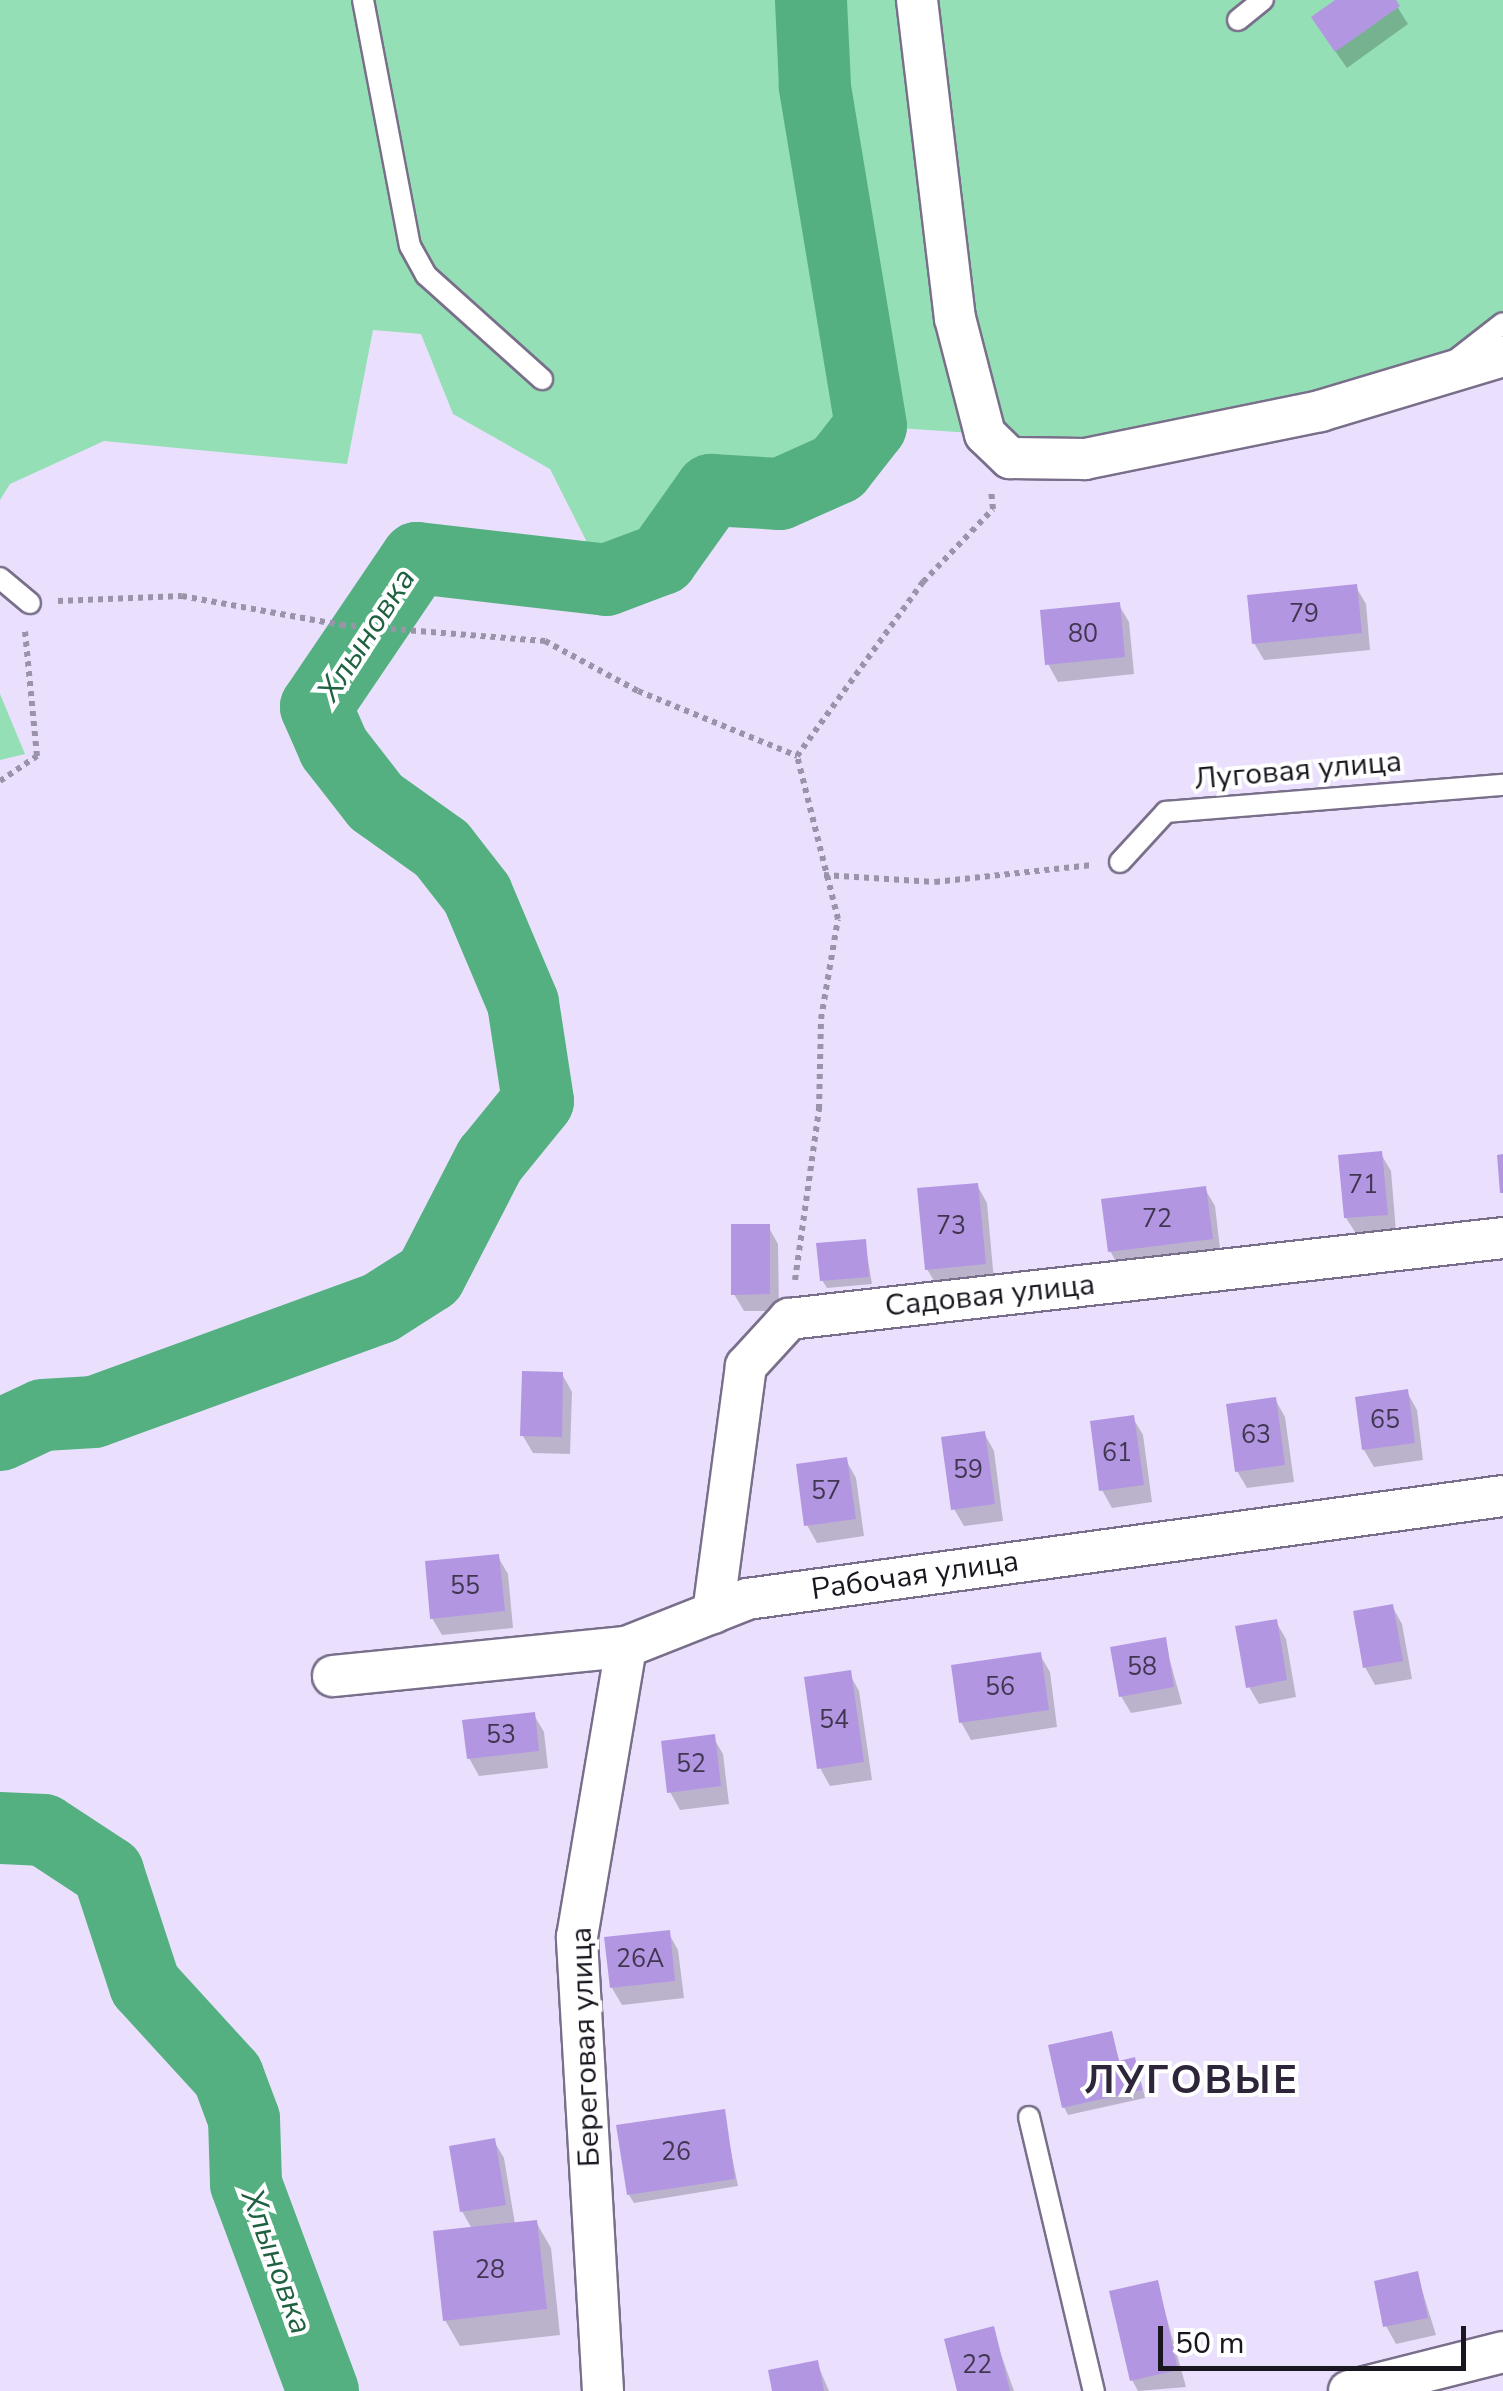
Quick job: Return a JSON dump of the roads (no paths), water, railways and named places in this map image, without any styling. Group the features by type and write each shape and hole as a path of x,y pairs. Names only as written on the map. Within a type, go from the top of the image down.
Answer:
{"street":[{"path":"916,0 955,318 985,434 1010,458 1085,460 1320,411 1503,356"},
{"name":"Садовая улица","path":"713,1613 746,1366 789,1319 1503,1238"},
{"name":"Рабочая улица","path":"333,1676 626,1647 748,1599 1503,1496"},
{"name":"Береговая улица","path":"603,2391 577,1937 626,1647"},
{"path":"1349,2391 1503,2352"}],"lane":[{"path":"363,0 410,246 426,275 542,379"},
{"path":"1238,20 1263,0"},
{"path":"1435,377 1503,323"},
{"path":"0,578 30,602"},
{"name":"Луговая улица","path":"1120,862 1166,812 1503,785"},
{"path":"1028,2118 1094,2391"}],"waterway":[{"name":"Хлыновка","path":"0,1435 43,1415 94,1412 380,1308 430,1276 490,1160 538,1101 523,1003 477,894 442,849 376,802 334,748 316,707 417,558 606,580 662,559 711,490 780,494 838,468 871,426 815,86 811,0"},
{"name":"Хлыновка","path":"0,1828 44,1830 108,1872 145,1985 228,2076 244,2119 246,2184 323,2391"}],"district":[{"name":"ЛУГОВЫЕ","path":"1192,2080"}]}
